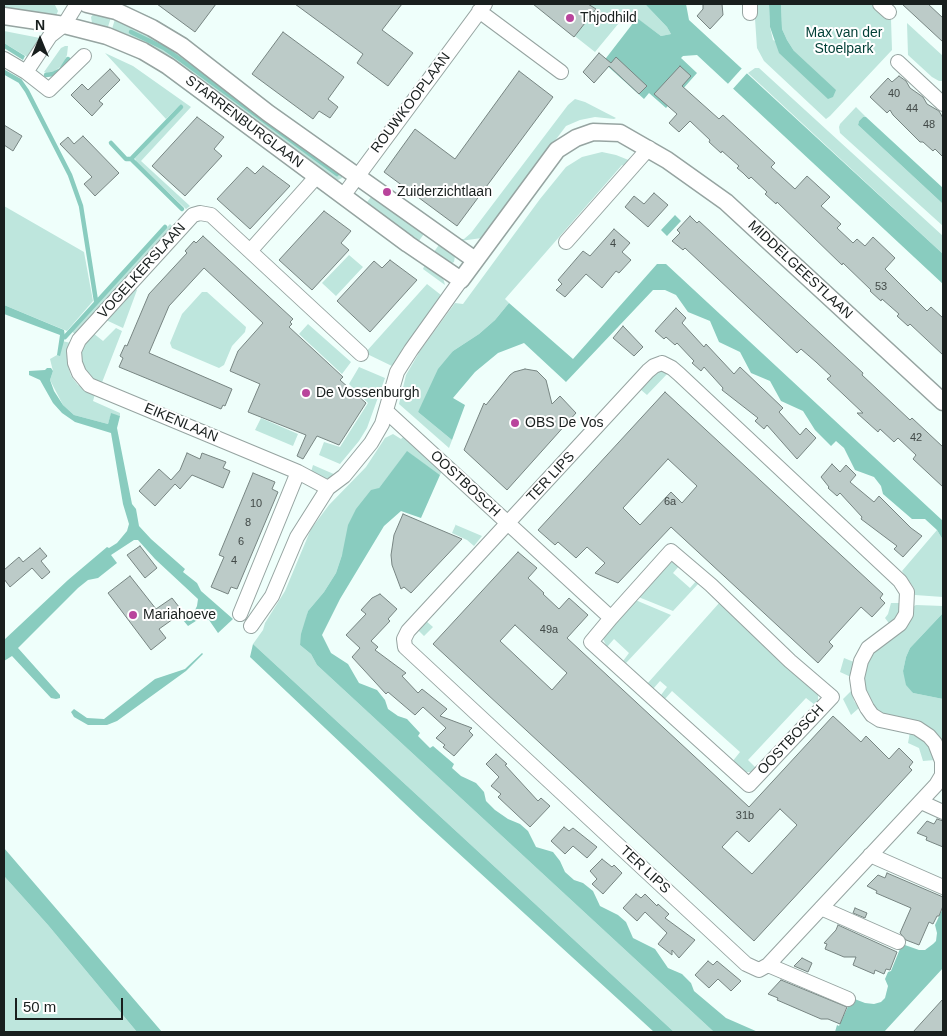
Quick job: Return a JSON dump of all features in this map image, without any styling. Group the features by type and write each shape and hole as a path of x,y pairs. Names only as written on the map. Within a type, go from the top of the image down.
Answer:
{"street":[{"path":"26,72 50,36 64,26 77,4"},
{"name":"STARRENBURGLAAN","path":"87,4 116,11 152,28 182,46 268,112 475,260"},
{"name":"ROUWKOOPLAAN","path":"343,196 482,7 561,72"},
{"name":"STARRENBURGLAAN","path":"4,16 64,26 107,36 143,51 168,66 408,244 461,280"},
{"path":"4,59 26,72 50,90 84,56"},
{"path":"898,62 943,104"},
{"name":"MIDDELGEESTLAAN","path":"475,260 557,150 576,138 593,132 620,134 649,148 726,202 943,402"},
{"path":"566,242 649,148"},
{"path":"250,251 317,176"},
{"name":"VOGELKERSLAAN","path":"75,363 74,352 79,340 193,215 200,213 211,215 361,354"},
{"path":"251,626 272,596 297,537 328,488 344,476 371,443 382,424 397,372 475,260"},
{"name":"EIKENLAAN","path":"75,363 79,373 89,385 298,472 328,488"},
{"name":"TER LIPS","path":"662,363 672,368 900,581 907,592 906,614 900,624 868,648 861,661 857,678 859,692 866,708 872,715 880,720 917,728 929,736 938,750 942,761 942,775 921,802 768,965 758,970 747,965 405,647 404,639 408,631 654,366 662,363"},
{"name":"OOSTBOSCH","path":"386,411 611,618"},
{"path":"240,614 298,472"},
{"name":"OOSTBOSCH","path":"671,551 710,585 790,661 832,697 749,785 590,642 611,618 671,551"},
{"path":"921,802 943,812"},
{"path":"870,855 943,887"},
{"path":"820,908 898,942"},
{"name":"TER LIPS","path":"768,965 848,998"}],"green space":[{"path":"4,4 52,4 55,5 58,11 55,18 4,12"},
{"path":"121,4 155,19 188,39 185,43 119,8"},
{"path":"534,4 645,4 667,27 671,34 661,36 628,12 595,52"},
{"name":"Max van der Stoelpark","path":"754,4 769,4 770,27 773,40 794,51 782,29 781,4 871,4 891,19 892,50 826,119 764,61 757,48"},
{"path":"95,12 112,14 107,30 95,27 92,23 91,17"},
{"path":"116,16 149,30 343,173 342,178 336,181 111,32"},
{"path":"907,23 943,56 943,81 932,77 908,55"},
{"path":"4,31 40,38 39,43 29,58 4,43"},
{"path":"108,39 128,47 246,129 243,133 149,64 106,44"},
{"path":"68,46 63,65 53,72 44,72 61,48"},
{"path":"105,53 133,66 191,107 141,161 190,206 186,209 136,162 135,158 183,107 180,105 166,119"},
{"path":"755,68 759,68 943,236 943,254 748,73"},
{"path":"575,99 616,118 595,117 580,120 566,126 482,238 460,241 458,239 464,239 471,233 568,105"},
{"path":"856,107 866,117 859,121 858,125 943,204 943,226 840,133 840,124"},
{"path":"602,152 631,161 625,167 622,165 505,299 509,303 495,320 479,334 453,351 418,412 452,440 449,448 399,404 406,375 420,351 455,303 463,304 540,199 566,167 582,157"},
{"path":"374,193 426,231 416,245 364,206"},
{"path":"4,206 84,252 93,301 67,331 4,305"},
{"path":"170,224 174,228 75,334 71,331"},
{"path":"441,242 453,251 455,256 454,262 449,265 431,256"},
{"path":"349,255 363,267 336,296 322,283"},
{"path":"426,262 442,274 445,285 423,269"},
{"path":"427,284 441,295 403,349 394,367 365,353"},
{"path":"135,288 137,290 123,328 106,320"},
{"path":"202,292 207,292 246,327 245,332 232,346 224,365 219,368 172,348 170,343 182,314"},
{"path":"308,324 351,362 342,374 299,334"},
{"path":"116,328 122,331 101,385 94,382 79,361 82,346 93,333 103,341"},
{"path":"62,341 71,343 68,351 68,366 71,376 78,385 95,394 93,401 120,413 120,416 111,414 108,424 74,415 63,405 50,380 53,371 50,359 60,355"},
{"path":"359,367 385,378 367,428 340,464 319,455 324,442 340,447 368,403 349,384"},
{"path":"661,370 669,372 647,395 640,389 654,373"},
{"path":"261,418 298,434 293,446 255,430"},
{"path":"393,434 401,439 404,436 442,471 440,475 407,452 379,488 342,555 336,573 324,592 308,611 300,645 311,654 317,665 714,1032 674,1032 253,644 285,591 311,529 329,505 366,467 385,438"},
{"path":"313,465 336,475 331,478 324,478 311,472"},
{"path":"456,524 482,536 474,546 467,540 452,533"},
{"path":"937,530 943,540 943,597 915,595 914,588 902,571"},
{"path":"673,562 680,565 673,573 690,588 697,580 699,583 673,611 636,596 667,563"},
{"path":"633,599 671,615 626,663 623,661 629,653 614,639 607,647 602,637"},
{"path":"720,602 818,694 818,701 815,705 806,698 748,760 756,768 752,772 743,772 732,762 740,752 672,691 665,699 661,695 667,687 660,681 653,689 647,684"},
{"path":"891,603 902,603 901,610 891,626 885,618"},
{"path":"916,605 943,606 943,613 910,648 903,671 913,693 943,699 943,748 939,736 924,724 885,715 875,708 866,694 863,677 868,661 873,654 904,629"},
{"path":"425,620 433,627 424,636 417,629"},
{"path":"844,658 854,662 851,677 840,672"},
{"path":"852,690 854,701 859,708 851,715 843,699"},
{"path":"910,732 927,740 935,760 923,761 919,748 908,743"},
{"path":"4,876 48,925 137,1032 4,1032"}],"shaded area":[{"path":"645,4 686,4 689,20 943,254 943,284 697,55 683,56 681,58 697,73 666,108 649,93 644,99 603,62 637,18 661,36 671,34 667,27"},
{"path":"769,4 781,4 782,29 787,40 794,51 836,90 833,97 828,99 779,53 770,27"},
{"path":"4,43 25,56 23,60 4,48"},
{"path":"863,117 866,117 943,188 943,204 858,125"},
{"path":"675,215 681,221 667,236 661,230"},
{"path":"657,264 666,264 943,521 943,540 937,530 925,519 912,519 883,494 881,486 874,477 855,470 844,448 836,441 831,446 815,430 803,411 781,401 770,381 751,373 740,352 719,342 710,321 688,312 676,295 665,290 653,290 566,382 524,343 498,353 475,372 453,398 465,405 452,440 418,412 438,369 453,351 479,334 495,320 509,303 573,359"},
{"path":"4,305 64,330 65,337 60,356 57,355 60,335 4,314"},
{"path":"51,368 53,371 50,380 54,391 63,405 74,415 108,424 111,413 120,416 117,428 132,504 136,509 139,526 185,569 183,572 197,583 201,591 233,619 218,633 209,620 205,618 199,619 188,626 183,620 194,612 198,599 155,559 138,540 134,540 111,555 117,563 98,578 88,580 78,588 18,648 60,695 60,698 56,699 51,698 12,656 4,661 4,640 68,580 107,547 109,548 117,543 127,531 129,524 123,504 111,433 75,422 62,413 53,403 40,380 29,375 29,371 45,370"},
{"path":"407,451 440,475 421,518 401,511 384,526 340,599 322,635 331,653 348,664 359,683 377,690 385,700 388,709 398,716 407,719 420,733 418,736 430,748 433,746 454,764 452,768 461,776 476,783 484,792 486,801 495,810 508,819 520,824 528,831 536,847 553,852 565,872 574,880 583,883 593,891 600,906 618,915 626,922 633,938 655,949 668,968 682,974 691,983 694,991 726,1018 758,1032 714,1032 317,665 311,654 300,645 301,634 308,611 324,592 336,573 348,525 356,509 371,490 379,488"},
{"path":"943,613 943,699 913,693 906,685 903,671 910,648"},
{"path":"253,644 674,1032 654,1032 420,818 250,657"},
{"path":"202,653 186,671 117,721 107,725 88,725 74,717 71,712 74,709 87,718 104,719 155,679 185,669"},
{"path":"4,848 162,1032 137,1032 48,925 4,876"},
{"path":"943,908 943,968 884,1032 835,1032 852,998 874,1004 881,1002 885,998 888,986 885,979 888,972 891,971 902,944 919,950 925,950 936,941 935,925"}],"pier":[{"path":"744,66 749,71 731,91 726,86"}],"building":[{"path":"157,4 216,4 195,32"},
{"path":"295,4 402,4 382,30 413,53 388,86 357,63 363,54"},
{"name":"Thjodhild","path":"533,4 588,4 596,9 574,37"},
{"path":"703,4 722,4 723,15 710,29 697,16 703,9"},
{"path":"902,4 928,4 943,18 943,42"},
{"path":"283,32 344,77 328,99 338,107 330,118 319,111 313,119 252,74"},
{"path":"599,53 611,63 616,57 647,86 639,94 609,66 594,83 583,72"},
{"path":"680,66 691,76 682,86 719,119 723,115 775,163 771,167 795,189 807,176 830,197 821,206 841,224 837,228 853,243 857,239 865,246 873,237 895,258 885,269 927,311 931,307 943,318 943,355 910,324 908,326 897,316 899,314 870,291 843,263 842,265 777,202 776,204 765,194 767,192 751,177 749,179 737,168 739,166 709,142 710,140 690,121 679,132 669,123 677,114 654,94"},
{"path":"110,69 120,80 99,101 103,104 92,116 71,95 82,84 88,90"},
{"path":"519,71 553,97 457,226 384,172 415,129 455,159"},
{"path":"899,76 906,81 910,88 923,97 927,104 939,111 943,118 943,157 935,149 933,151 923,142 920,142 890,110 887,113 870,97 888,78 892,82"},
{"path":"197,117 224,137 214,149 222,156 185,196 152,166"},
{"path":"4,125 22,136 13,151 4,145"},
{"path":"83,136 119,173 95,196 84,184 92,177 60,144 68,137 74,144"},
{"path":"263,166 290,186 250,229 217,199 247,167 255,174"},
{"path":"654,193 668,205 648,227 625,207 634,196 644,204"},
{"path":"324,211 351,231 341,243 349,250 312,290 279,260"},
{"path":"690,216 697,223 699,221 863,373 862,375 910,420 912,418 943,447 943,487 913,459 916,455 898,438 894,442 880,429 878,432 857,413 863,413 827,379 831,376 816,362 801,349 797,353 685,248 683,250 672,241 680,233 677,230"},
{"path":"614,229 630,243 622,252 631,260 619,273 616,271 602,288 586,274 565,297 556,290 562,284 558,280 583,251 590,256"},
{"path":"203,236 293,319 289,327 343,377 340,380 366,403 339,445 317,436 303,459 297,456 306,435 248,412 260,384 230,371 238,351 263,323 204,268 169,306 149,353 232,389 225,406 223,405 221,409 119,367 123,358 120,356 125,345 127,346 149,294 187,253 185,251 194,241 196,243"},
{"path":"390,260 417,280 370,332 337,301 374,261 382,268"},
{"path":"676,308 686,318 682,323 704,347 706,344 734,374 740,367 783,408 779,412 800,435 806,428 816,438 797,459 767,425 764,429 755,421 758,418 722,390 723,388 704,367 701,371 692,363 694,361 677,343 675,345 666,337 664,339 655,331"},
{"path":"623,326 643,347 634,356 613,338"},
{"path":"525,369 537,371 546,380 552,404 560,396 576,413 507,490 464,450 484,403 486,405 510,375"},
{"path":"665,392 883,594 880,598 885,603 872,617 861,607 829,642 833,646 818,663 671,527 618,583 595,573 605,563 587,547 576,558 558,542 555,545 538,530","holes":["668,459 697,486 682,503 671,492 640,525 623,508"]},
{"path":"187,453 200,459 202,453 226,462 223,468 230,471 223,488 192,475 180,489 175,484 155,506 139,491 159,469 171,480 180,470"},
{"path":"832,464 840,472 846,465 856,475 850,482 874,502 879,496 911,528 922,536 903,557 894,549 897,546 861,519 862,517 840,493 837,496 828,488 821,477"},
{"path":"253,473 275,482 272,489 278,492 237,589 231,587 228,594 211,587 224,557 219,555"},
{"path":"403,514 462,539 411,593 404,587 401,589 392,565 391,555 394,535"},
{"path":"140,546 157,568 145,578 127,555"},
{"path":"40,548 47,556 41,561 50,572 42,579 32,568 10,587 4,579 4,570 19,557 23,562"},
{"path":"518,552 537,568 528,578 559,609 569,598 588,615 567,638 749,807 833,716 861,742 866,736 889,759 899,748 913,762 909,767 912,770 754,941 433,644","holes":["515,625 567,673 552,690 500,641","780,809 797,825 752,874 722,847 737,831 749,842"]},
{"name":"Mariahoeve","path":"130,576 156,609 172,598 183,612 159,629 166,638 151,650 108,593"},
{"path":"380,594 397,609 388,619 390,621 371,641 378,647 375,650 406,673 402,676 418,693 422,689 447,709 440,716 472,728 469,731 473,735 454,756 436,738 446,728 423,707 415,715 388,692 386,694 352,657 360,648 346,635 366,614 361,610 372,598"},
{"path":"496,754 507,764 505,765 538,801 541,798 550,806 530,827 498,797 501,794 491,786 499,777 486,764"},
{"path":"937,819 943,821 943,847 926,840 927,837 917,833 927,821 934,824"},
{"path":"564,827 569,831 573,828 597,847 587,858 573,846 565,854 551,841"},
{"path":"602,859 612,867 614,865 622,873 603,894 592,884 597,879 590,871"},
{"path":"887,873 943,897 943,906 939,916 937,916 933,924 929,922 919,945 906,940 900,933 911,908 876,893 877,891 867,886 878,875 885,878"},
{"path":"636,894 641,898 645,894 657,906 658,904 669,914 665,918 695,940 679,958 672,950 672,955 658,944 667,933 645,912 637,921 623,908"},
{"path":"855,908 867,913 865,918 853,913"},
{"path":"838,925 897,952 890,970 886,969 884,974 875,970 874,974 853,965 856,957 844,957 825,949 827,944 824,943"},
{"path":"802,958 812,963 808,972 794,966"},
{"path":"708,961 713,965 717,961 741,981 731,991 718,979 709,988 695,975"},
{"path":"781,980 847,1007 840,1024 828,1019 821,1019 777,1000 778,998 768,994"},
{"path":"943,999 943,1032 913,1032"}],"waterway":[{"path":"131,32 164,48 337,174"},
{"path":"46,75 61,70 68,59"},
{"path":"4,72 20,81 27,91 70,175 81,206 96,301"},
{"path":"181,107 131,159 182,209"},
{"path":"111,143 126,159 131,159"},
{"path":"65,337 165,227"}],"place":[{"name":"Thjodhild","path":"570,18"},
{"name":"Zuiderzichtlaan","path":"387,192"},
{"name":"De Vossenburgh","path":"306,393"},
{"name":"OBS De Vos","path":"515,423"},
{"name":"Mariahoeve","path":"133,615"}]}
